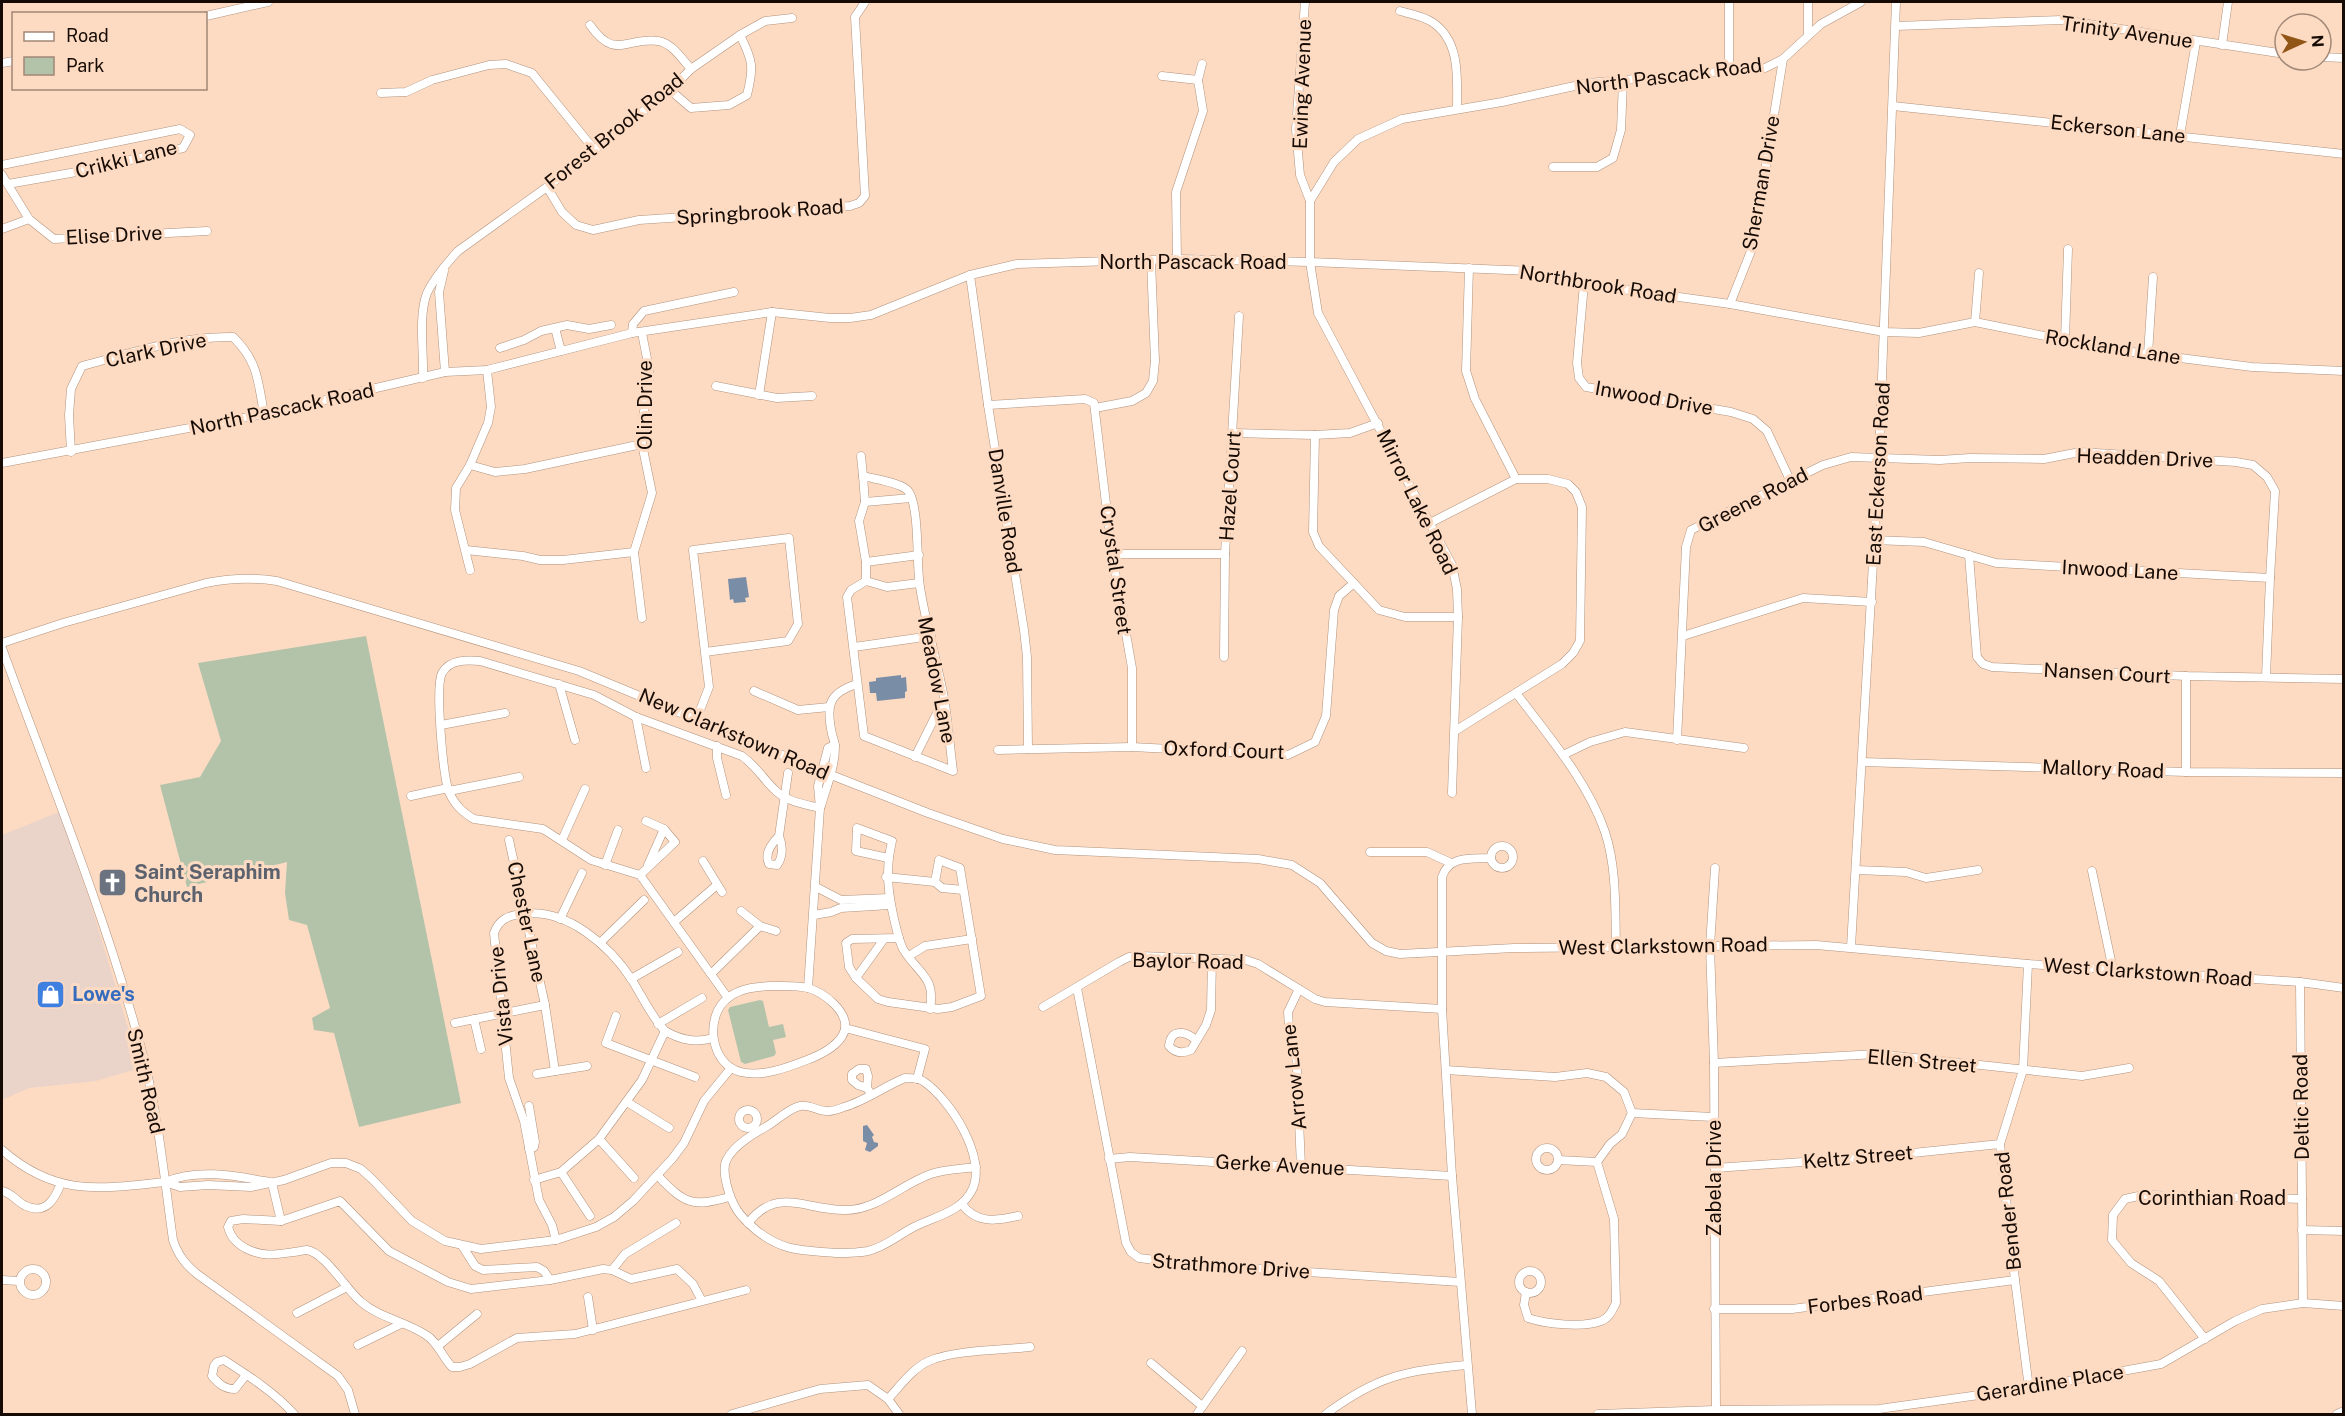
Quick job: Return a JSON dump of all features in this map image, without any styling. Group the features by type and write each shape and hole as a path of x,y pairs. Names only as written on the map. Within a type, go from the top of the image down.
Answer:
{"street":[{"path":"207,16 238,4 267,2"},
{"name":"Springbrook Road","path":"547,187 562,212 576,225 593,230 639,220 838,207 859,203 865,196 855,17 865,2"},
{"name":"Ewing Avenue","path":"1305,2 1296,129 1300,175 1310,201"},
{"path":"1729,2 1730,71"},
{"path":"1808,2 1808,35"},
{"name":"North Pascack Road","path":"2,464 264,414 445,372 487,370 632,333 772,312 830,318 871,315 970,275 1017,264 1177,259 1310,262 1310,201 1334,162 1358,139 1402,118 1502,102 1588,83 1765,68 1783,59 1821,24 1861,2"},
{"name":"East Eckerson Road","path":"1851,947 1879,459 1896,2"},
{"path":"2222,45 2228,2"},
{"path":"1401,11 1433,22 1445,36 1455,54 1457,109"},
{"name":"Forest Brook Road","path":"423,378 423,324 427,294 446,264 458,251 547,187 593,148 670,90 691,69 740,35 765,21 792,18"},
{"name":"Trinity Avenue","path":"1896,26 2062,20 2273,52"},
{"path":"590,26 599,39 609,45 659,41 672,48 691,69"},
{"path":"670,90 691,108 729,105 747,95 752,75 751,57 740,35"},
{"path":"2180,135 2196,42"},
{"name":"Sherman Drive","path":"1730,304 1753,246 1783,59"},
{"path":"381,93 406,92 432,80 489,65 506,64 532,73 593,148"},
{"path":"1177,259 1176,192 1203,111 1198,80 1202,64"},
{"path":"1162,76 1198,80"},
{"path":"1553,167 1597,167 1613,158 1621,130 1623,81"},
{"name":"Eckerson Lane","path":"1893,106 2343,154"},
{"name":"Crikki Lane","path":"2,165 180,129 190,135 183,148 82,171 8,184"},
{"name":"Elise Drive","path":"2,175 29,219 54,239 207,231"},
{"path":"2,229 29,219"},
{"path":"2065,340 2068,249"},
{"path":"988,405 1085,399 1094,403 1095,408 1132,401 1146,393 1153,381 1155,362 1150,261"},
{"name":"Northbrook Road","path":"1310,262 1531,271 1584,284 1730,304 1884,332"},
{"name":"Mirror Lake Road","path":"1310,262 1318,313 1452,565 1457,589 1458,617 1452,793"},
{"path":"445,372 439,292 446,264"},
{"path":"1469,268 1466,371 1475,399 1516,479"},
{"path":"1975,322 1979,273"},
{"name":"Danville Road","path":"970,275 1024,630 1028,749"},
{"path":"2148,354 2153,277"},
{"name":"Inwood Drive","path":"1584,284 1577,363 1579,378 1586,387 1731,412 1753,418 1767,431 1790,480"},
{"path":"632,333 633,324 644,311 734,292"},
{"path":"759,395 772,312"},
{"name":"Hazel Court","path":"1224,657 1226,554 1239,316"},
{"name":"Rockland Lane","path":"1884,332 1918,333 1975,322 2148,354 2252,368 2343,371"},
{"path":"500,348 524,340 541,331 567,325 589,329 611,325"},
{"path":"555,328 561,351"},
{"name":"Olin Drive","path":"642,333 649,369 642,444 652,493 634,552 642,618"},
{"name":"Clark Drive","path":"71,452 69,415 71,389 82,366 170,342 206,336 233,337 246,350 254,366 264,414"},
{"path":"470,570 455,510 456,488 470,465 488,423 491,407 487,370"},
{"path":"716,387 777,398 812,396"},
{"name":"Crystal Street","path":"1095,408 1112,554 1132,668 1132,747"},
{"path":"1233,433 1315,435 1350,433 1378,423"},
{"path":"1315,435 1313,532 1319,546 1379,610 1405,617 1458,617"},
{"path":"470,465 495,472 525,469 642,444"},
{"name":"Headden Drive","path":"1879,459 2044,459 2080,452 2253,465 2267,477 2275,491 2270,578"},
{"path":"861,456 865,502 859,521 866,562 866,581 894,587 919,583"},
{"name":"Greene Road","path":"1677,740 1686,547 1691,530 1790,480 1839,459 1851,457 1879,459"},
{"path":"863,476 901,486 909,491 911,498 865,502"},
{"path":"1430,523 1516,479 1548,478 1568,484 1576,492 1582,507 1580,641 1573,653 1562,664 1455,730"},
{"name":"Meadow Lane","path":"866,581 851,590 847,597 864,736 953,771 944,699 919,583 919,555 911,498"},
{"path":"698,718 709,687 693,550 789,538 798,624 788,641 705,652"},
{"name":"Inwood Lane","path":"1874,540 1924,542 1996,563 2270,578"},
{"path":"466,550 540,560 564,560 634,552"},
{"path":"1112,554 1226,554"},
{"path":"866,562 919,555"},
{"name":"Nansen Court","path":"1969,555 1977,657 1983,664 1992,667 2186,676 2343,679"},
{"name":"New Clarkstown Road","path":"2,646 63,623 229,578 252,577 297,586 539,657 610,682 825,773 958,824 1030,846 1081,852 1258,859 1292,865 1320,883 1361,932 1379,947 1400,954 1443,953"},
{"path":"2266,677 2270,578"},
{"name":"Oxford Court","path":"998,750 1132,747 1288,755 1315,742 1326,716 1334,610 1339,596 1354,583"},
{"path":"1683,636 1803,598 1872,602"},
{"path":"854,647 931,636"},
{"name":"Smith Road","path":"2,646 97,909 141,1047 156,1117 173,1240 177,1253 186,1265 338,1376 348,1390 355,1414"},
{"path":"728,998 674,922 643,872 605,866 591,860 543,829 474,819 454,803 448,790 441,725 439,685 443,672 452,663 464,660 480,661 594,695 636,717 742,756 756,767 775,790 784,796 795,802 820,808"},
{"path":"2186,676 2186,772"},
{"path":"559,684 575,740"},
{"path":"808,988 820,808 825,773 835,745 829,707 837,693 857,684"},
{"path":"754,691 798,710 829,707"},
{"path":"1516,693 1563,755 1591,802 1606,833 1613,876 1616,947"},
{"path":"915,757 944,699"},
{"path":"441,725 505,713"},
{"path":"636,717 646,768"},
{"path":"1563,755 1590,742 1625,732 1744,748"},
{"path":"717,746 717,758 726,795"},
{"name":"Mallory Road","path":"1862,762 2186,772 2343,773"},
{"path":"779,836 788,773"},
{"path":"411,796 519,777"},
{"path":"562,840 585,789"},
{"path":"643,872 675,842 664,829 646,821"},
{"path":"888,858 856,851 857,828 892,841 886,877 890,901 899,938 909,956 929,982 932,995 930,1009"},
{"path":"643,872 664,829"},
{"path":"605,866 618,830"},
{"name":"Chester Lane","path":"510,840 545,1005 555,1071"},
{"path":"1370,852 1427,852 1451,863"},
{"path":"1472,1414 1452,1176 1442,1009 1442,877 1445,868 1451,863 1491,858"},
{"path":"899,938 852,939 846,943 849,967 856,978 878,999 930,1009 952,1007 981,996 960,868 939,860 935,882"},
{"path":"674,922 719,888 703,861"},
{"name":"Zabela Drive","path":"1715,868 1710,946 1714,1064 1716,1410"},
{"path":"1856,870 1906,872 1926,878 1978,870"},
{"path":"2092,871 2113,970"},
{"path":"560,919 582,873"},
{"path":"886,877 935,882 942,888 963,890"},
{"path":"816,886 841,900 890,901"},
{"path":"600,943 644,900"},
{"path":"814,915 841,908 890,901"},
{"path":"741,911 760,926 776,931"},
{"path":"525,913 538,913 560,919 580,928 600,943 631,979 664,1031 677,1038 693,1041 713,1038"},
{"name":"Vista Drive","path":"525,913 504,918 494,933 509,1078 524,1121 539,1200 552,1225 556,1240"},
{"path":"711,974 760,926"},
{"path":"856,978 885,939"},
{"path":"909,956 925,946 972,939"},
{"name":"West Clarkstown Road","path":"1443,953 1514,948 1776,944 1851,947 2028,964 2300,982 2343,988"},
{"path":"631,979 678,952"},
{"name":"Baylor Road","path":"1043,1007 1130,957 1246,960 1258,964 1325,1002 1442,1009"},
{"path":"1196,1040 1206,1025 1211,1010 1212,959"},
{"name":"Bender Road","path":"2028,964 2023,1070 2000,1144 2014,1280 2029,1388"},
{"name":"Deltic Road","path":"2300,982 2303,1303"},
{"path":"771,986 808,988 835,1006 844,1016 845,1028 840,1039 830,1047 816,1056 793,1065 749,1073 731,1068 720,1057 713,1038 714,1018 718,1008 728,998 754,988 771,986"},
{"name":"Strathmore Drive","path":"1077,988 1126,1243 1131,1252 1140,1258 1188,1264 1460,1282"},
{"name":"Arrow Lane","path":"1299,989 1288,1012 1289,1027 1296,1049 1301,1167"},
{"path":"658,1024 702,998"},
{"name":"Chester Lane","path":"455,1023 545,1005"},
{"path":"616,1016 606,1043 695,1077"},
{"path":"474,1019 482,1049"},
{"path":"845,1028 925,1049 916,1078"},
{"path":"534,1180 561,1172 599,1139 627,1102 652,1060 664,1031"},
{"name":"Ellen Street","path":"1714,1064 1877,1054 2082,1076 2129,1068"},
{"path":"537,1074 587,1066"},
{"path":"2,1150 33,1172 61,1183 93,1189 165,1182 180,1187 208,1185 251,1187 272,1183 331,1163 346,1163 367,1174 412,1221 445,1241 463,1247 481,1249 556,1240 587,1231 614,1217 658,1176 684,1143 713,1088 731,1068"},
{"path":"1446,1070 1555,1077 1587,1073 1606,1077 1624,1092 1632,1113 1622,1134 1610,1144 1597,1162"},
{"path":"905,1078 916,1078 952,1111 974,1152 976,1167 972,1191 962,1204 911,1228 888,1244 867,1251 846,1253 780,1246 748,1223 729,1197 726,1176 727,1158 756,1129 798,1107 808,1106 827,1112 847,1107 869,1091 905,1078"},
{"path":"627,1102 669,1128"},
{"path":"529,1106 535,1142 534,1147 529,1149"},
{"path":"1632,1113 1713,1117"},
{"path":"599,1139 634,1178"},
{"name":"Keltz Street","path":"1715,1168 2000,1144"},
{"name":"Gerke Avenue","path":"1109,1159 1130,1156 1452,1176"},
{"path":"1558,1160 1597,1162"},
{"path":"1526,1292 1524,1305 1528,1318 1543,1323 1585,1323 1601,1321 1610,1315 1616,1303 1614,1219 1597,1162"},
{"path":"748,1223 754,1215 770,1203 781,1201 813,1208 846,1210 863,1208 932,1174 976,1167"},
{"path":"561,1172 590,1216"},
{"path":"658,1176 674,1193 686,1201 698,1204 729,1197"},
{"path":"2,1191 27,1207 38,1209 47,1207 55,1199 61,1183"},
{"path":"272,1183 280,1221"},
{"name":"Corinthian Road","path":"2205,1339 2159,1281 2131,1263 2112,1240 2113,1215 2126,1199 2143,1195 2302,1199"},
{"path":"702,1301 693,1284 677,1269 631,1279 612,1270 603,1269 550,1280 471,1289 448,1282 389,1251 340,1201 280,1221 243,1219 231,1221 228,1227 231,1236 238,1244 257,1254 268,1256 308,1250 325,1262 360,1301 375,1312 426,1334 438,1346 444,1359 452,1366 460,1367 517,1338 575,1334 746,1290"},
{"path":"962,1204 968,1212 980,1219 993,1221 1018,1216"},
{"path":"612,1270 625,1254 676,1223"},
{"path":"2302,1230 2343,1231"},
{"path":"463,1247 475,1266 483,1269 537,1267 544,1271 550,1280"},
{"path":"2,1280 19,1281"},
{"name":"Forbes Road","path":"1714,1310 1792,1309 2014,1280"},
{"path":"297,1313 347,1287"},
{"path":"588,1298 593,1330"},
{"name":"Gerardine Place","path":"1598,1414 1716,1410 1879,1409 2029,1388 2161,1364 2262,1309 2303,1303 2343,1306"},
{"path":"438,1346 477,1314"},
{"path":"358,1345 401,1324"},
{"path":"888,1399 908,1376 928,1361 952,1355 1030,1347"},
{"path":"1197,1414 1242,1352"},
{"path":"246,1375 235,1389 220,1385 212,1376 214,1366 217,1362 224,1360 246,1375 280,1399 294,1414"},
{"path":"1151,1364 1202,1406"},
{"path":"1326,1414 1374,1383 1397,1374 1467,1365"},
{"path":"732,1414 820,1389 868,1385 888,1399 899,1414"},
{"path":"759,1406 761,1414"},
{"path":"2337,1414 2343,1411"}],"shaded area":[{"path":"59,812 90,901 140,1068 96,1081 29,1088 2,1100 2,835"}],"green space":[{"path":"366,636 461,1103 359,1127 334,1033 314,1030 312,1018 330,1008 307,925 289,920 285,893 287,862 187,887 160,785 200,777 221,741 198,663"},
{"path":"763,1001 769,1027 783,1024 786,1037 773,1040 776,1053 774,1056 745,1064 741,1062 728,1010 730,1007"}],"water":[{"path":"746,577 749,597 745,598 746,602 734,603 733,599 730,600 728,579"},
{"path":"901,675 901,678 906,677 905,698 877,701 876,693 870,693 869,682 876,681 876,678"},
{"path":"867,1125 874,1135 872,1137 874,1142 878,1143 878,1146 870,1152 865,1150 867,1143 863,1141 863,1126"}],"place":[{"name":"Saint Seraphim Church","path":"113,883"},
{"name":"Lowe's","path":"51,994"}]}
